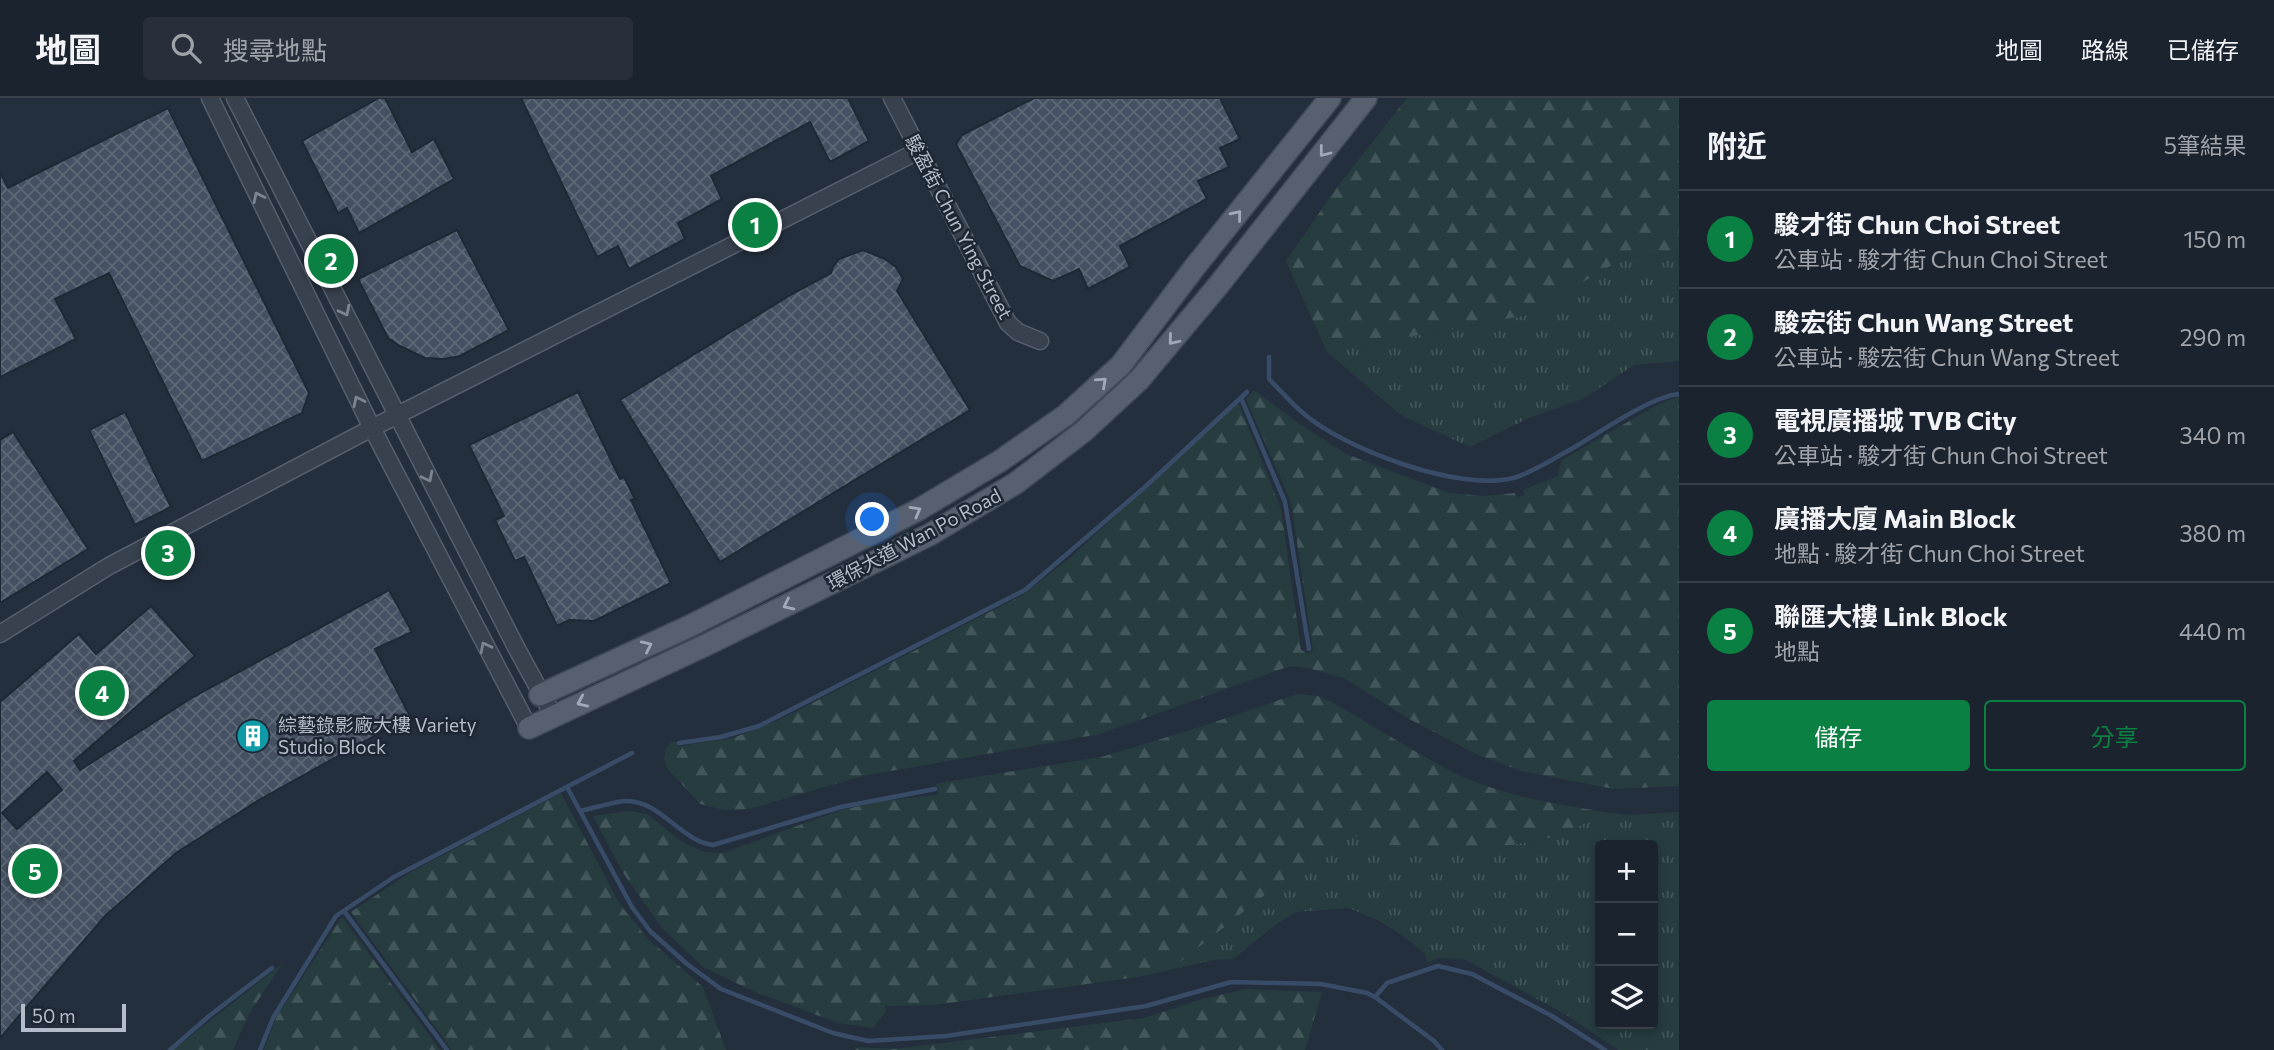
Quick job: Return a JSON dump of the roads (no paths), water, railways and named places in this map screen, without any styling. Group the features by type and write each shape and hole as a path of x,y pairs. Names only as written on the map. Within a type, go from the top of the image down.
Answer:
{"main road":[{"name":"環保大道 Wan Po Road","path":"540,695 690,626 918,510 1000,461 1066,415 1121,365 1194,268 1331,98"},
{"name":"環保大道 Wan Po Road","path":"529,728 710,643 906,546 1016,484 1084,431 1139,380 1217,287 1366,98"}],"street":[{"path":"235,98 540,695 553,715"},
{"name":"駿盈街 Chun Ying Street","path":"892,98 1008,323 1018,332 1040,341"},
{"path":"215,100 372,428 529,728"},
{"path":"0,634 109,566 372,428 918,151"}],"waterway":[{"path":"1269,357 1269,379 1322,427 1373,453 1434,473 1463,479 1490,481 1519,476 1566,452 1638,409 1667,396 1679,394"},
{"path":"679,743 721,737 759,726 1025,590 1145,487 1247,392"},
{"path":"1241,398 1285,502 1309,649"},
{"path":"260,1050 273,1018 336,916 394,877 632,753"},
{"path":"567,787 632,907 650,931 687,964 721,989 833,1033 868,1041 946,1036 1146,1006 1231,982 1321,984 1375,997 1442,1050"},
{"path":"580,811 624,801 634,802 654,809 688,835 713,845 841,807 935,789"},
{"path":"344,911 447,1050"},
{"path":"1375,997 1387,983 1438,966 1472,974 1552,1016 1605,1050"},
{"path":"170,1050 272,968"}],"place":[{"name":"駿才街 Chun Choi Street","path":"755,225"},
{"name":"駿宏街 Chun Wang Street","path":"331,261"},
{"name":"電視廣播城 TVB City","path":"168,553"},
{"name":"廣播大廈 Main Block","path":"102,693"},
{"name":"綜藝錄影廠大樓 Variety Studio Block","path":"253,736"},
{"name":"聯匯大樓 Link Block","path":"35,871"}]}
